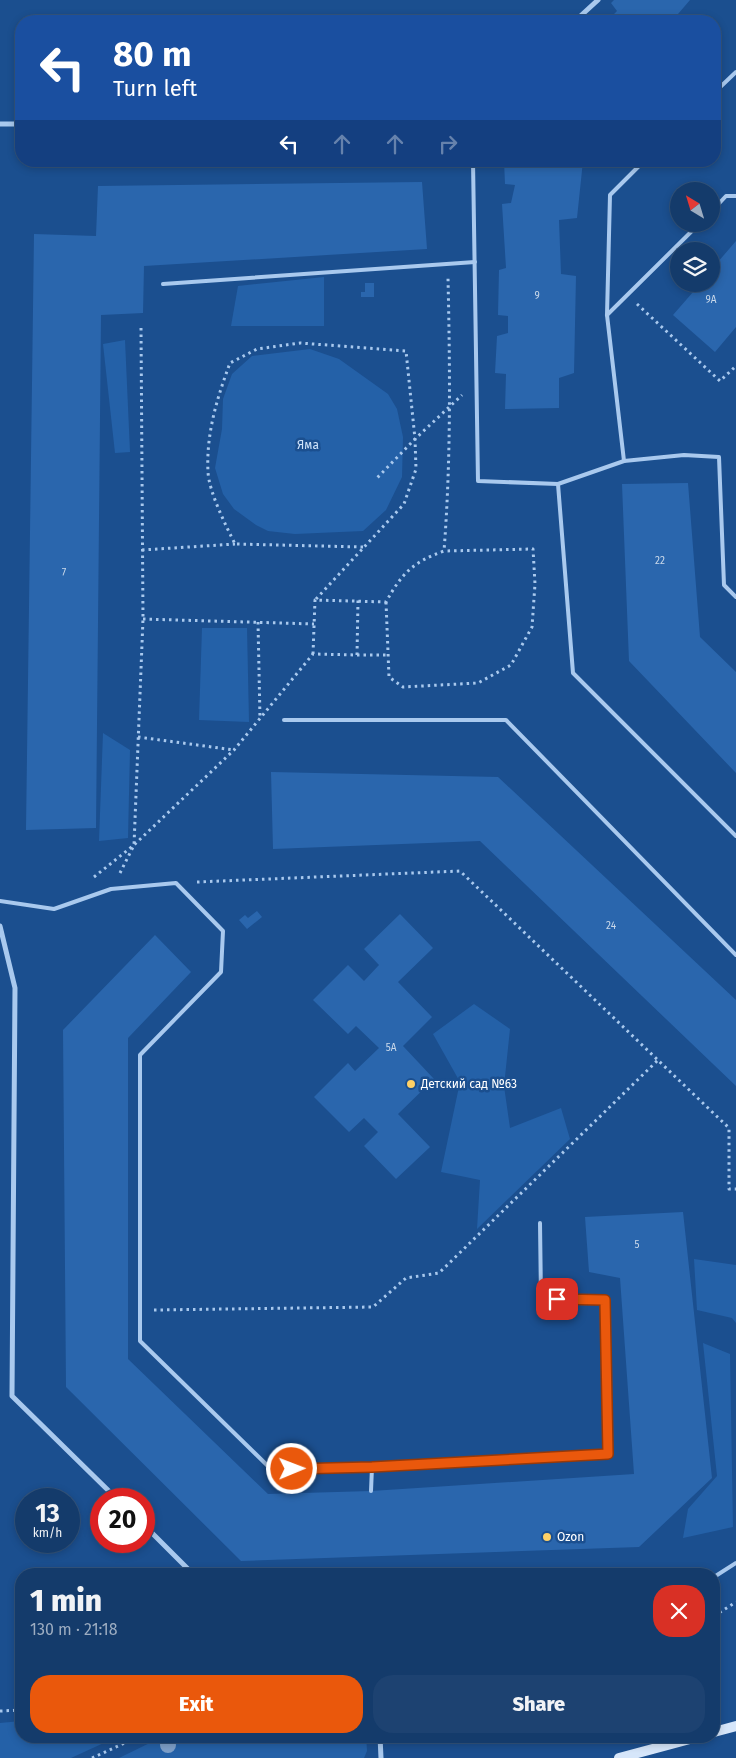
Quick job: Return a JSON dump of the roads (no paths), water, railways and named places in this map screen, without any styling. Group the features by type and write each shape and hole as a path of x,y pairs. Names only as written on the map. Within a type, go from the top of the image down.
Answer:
{"main road":[{"path":"720,1730 736,1726"},
{"path":"619,1758 675,1743"}],"street":[{"path":"582,15 598,0"},
{"path":"0,124 15,124"},
{"path":"0,926 16,988 12,1396 106,1488"},
{"path":"155,1536 187,1568"},
{"path":"380,1743 381,1758"}],"lane":[{"path":"721,86 736,72"},
{"path":"473,167 478,481 558,484 624,461 684,455 719,457 724,585 736,597"},
{"path":"624,461 607,315 610,195 638,167"},
{"path":"720,202 726,196 736,196"},
{"path":"607,315 691,232"},
{"path":"163,284 475,262"},
{"path":"558,484 573,673 736,836"},
{"path":"284,720 506,720 736,955"},
{"path":"0,901 54,910 111,889 176,883 223,931 221,972 140,1055 140,1341 272,1470 372,1467 608,1454 605,1300 541,1298 540,1223"},
{"path":"371,1491 372,1467"},
{"path":"720,1573 736,1563"}],"place":[{"name":"Детский сад №63","path":"411,1084"},
{"name":"Ozon","path":"547,1537"}],"park label":[{"name":"Яма","path":"308,445"}]}
